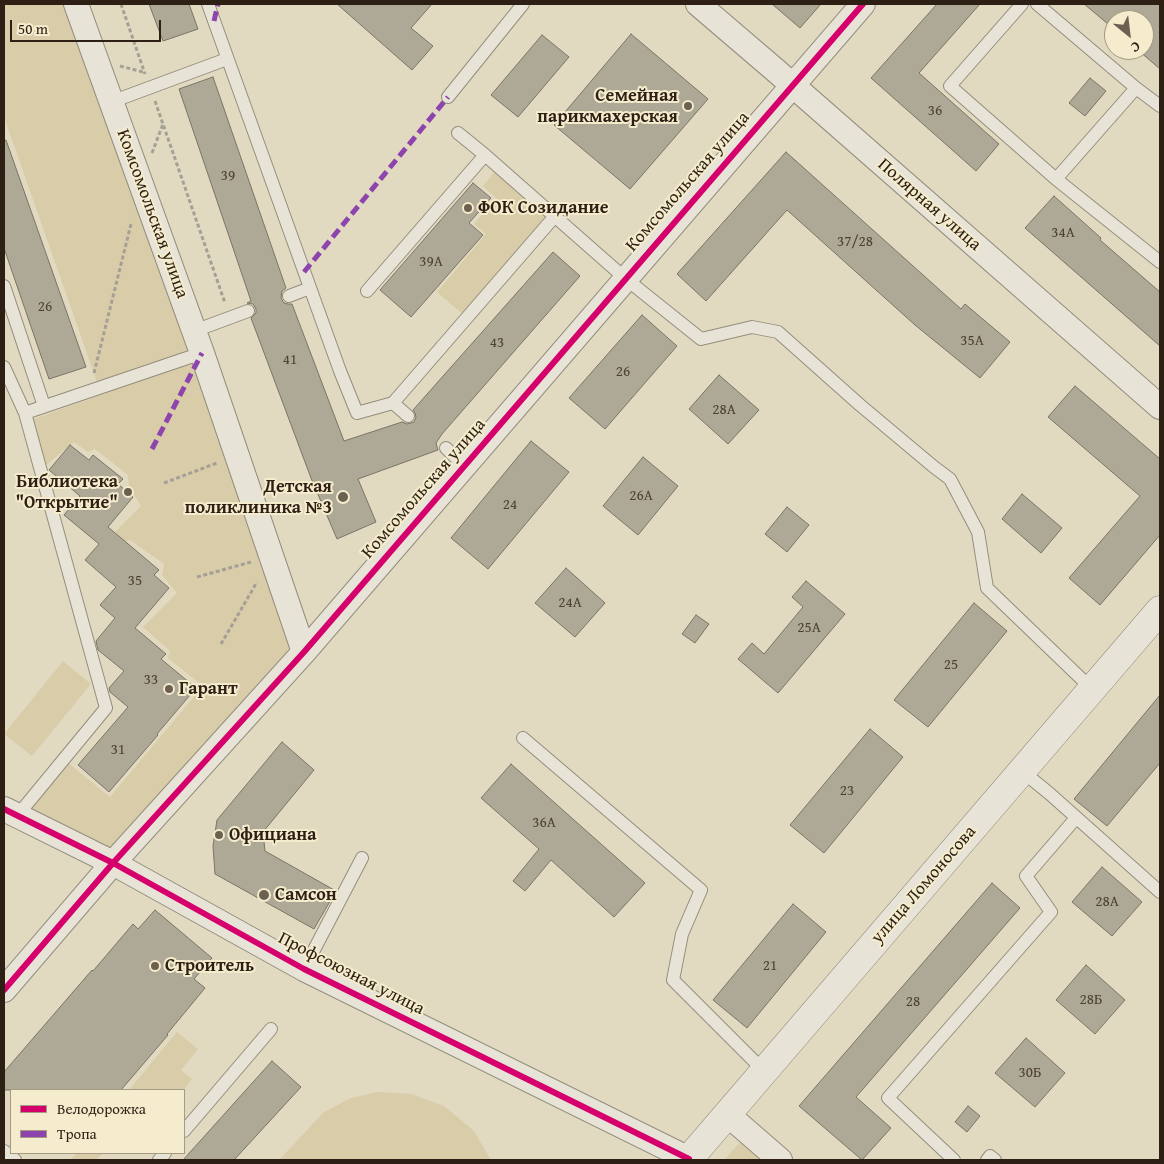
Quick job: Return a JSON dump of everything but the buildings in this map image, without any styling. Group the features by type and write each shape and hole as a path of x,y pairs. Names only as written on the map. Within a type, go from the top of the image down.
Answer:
{"street":[{"name":"Комсомольская улица","path":"76,4 198,342 304,652"},
{"name":"Полярная улица","path":"698,4 1160,407"},
{"name":"Комсомольская улица","path":"4,990 113,863 304,652 772,107 863,4"},
{"name":"улица Ломоносова","path":"689,1160 1160,610"},
{"name":"Профсоюзная улица","path":"10,812 113,863 304,969 689,1160"},
{"path":"727,1114 780,1160"}],"lane":[{"path":"208,4 340,371 357,413 393,403 555,216"},
{"path":"448,97 523,4"},
{"path":"1022,4 950,86 1056,179 1160,262"},
{"path":"1037,4 1160,106"},
{"path":"111,102 227,58"},
{"path":"1056,179 1136,88"},
{"path":"458,133 626,278 701,339 752,327 778,332 860,405 950,479 978,532 987,588 1092,689"},
{"path":"367,291 485,155"},
{"path":"4,286 44,406"},
{"path":"289,296 310,288"},
{"path":"24,413 90,390 198,342 230,318 248,311"},
{"path":"4,367 24,413 106,708 10,812"},
{"path":"393,403 408,416"},
{"path":"446,448 464,466"},
{"path":"523,738 701,890 682,934 673,980 764,1071"},
{"path":"1022,771 1160,892"},
{"path":"954,1160 888,1098 1052,912 1026,876 1076,818"},
{"path":"304,969 362,858"},
{"path":"185,1130 271,1029"},
{"path":"4,1151 15,1160"},
{"path":"987,1160 990,1156 995,1160"}],"path":[{"path":"121,4 230,318"},
{"path":"90,390 132,221"},
{"path":"164,483 237,456"},
{"path":"197,577 271,557"},
{"path":"221,644 271,557"}],"shaded area":[{"path":"4,4 69,4 193,350 97,382 4,117"},
{"path":"495,171 549,217 465,316 437,292 486,234 474,224 496,198 483,186"},
{"path":"195,361 296,650 114,854 26,814 67,762 110,797 203,686 168,658 170,651 143,627 177,593 162,575 164,564 130,540 125,542 115,532 141,506 129,486 128,475 95,449 88,452 74,442 45,466 31,420"},
{"path":"63,661 91,684 32,756 4,734"},
{"path":"177,1032 198,1049 181,1070 192,1079 184,1089 130,1089"},
{"path":"378,1092 411,1094 444,1106 474,1131 491,1160 279,1160 324,1112 351,1098"},
{"path":"746,1136 773,1160 724,1160"},
{"path":"76,1154 102,1154 96,1160 70,1160"}],"marked path":[{"path":"214,21 218,4"},
{"path":"304,272 448,97"},
{"path":"152,449 202,353"}],"cycle path":[{"path":"4,990 113,863 304,652 863,4"},
{"path":"4,809 113,863 304,969 689,1159"}],"place":[{"name":"Семейная парикмахерская","path":"688,106"},
{"name":"ФОК Созидание","path":"468,208"},
{"name":"Библиотека \"Открытие\"","path":"128,492"},
{"name":"Детская поликлиника №3","path":"343,497"},
{"name":"Гарант","path":"169,689"},
{"name":"Официана","path":"219,835"},
{"name":"Самсон","path":"264,895"},
{"name":"Строитель","path":"155,966"}]}
